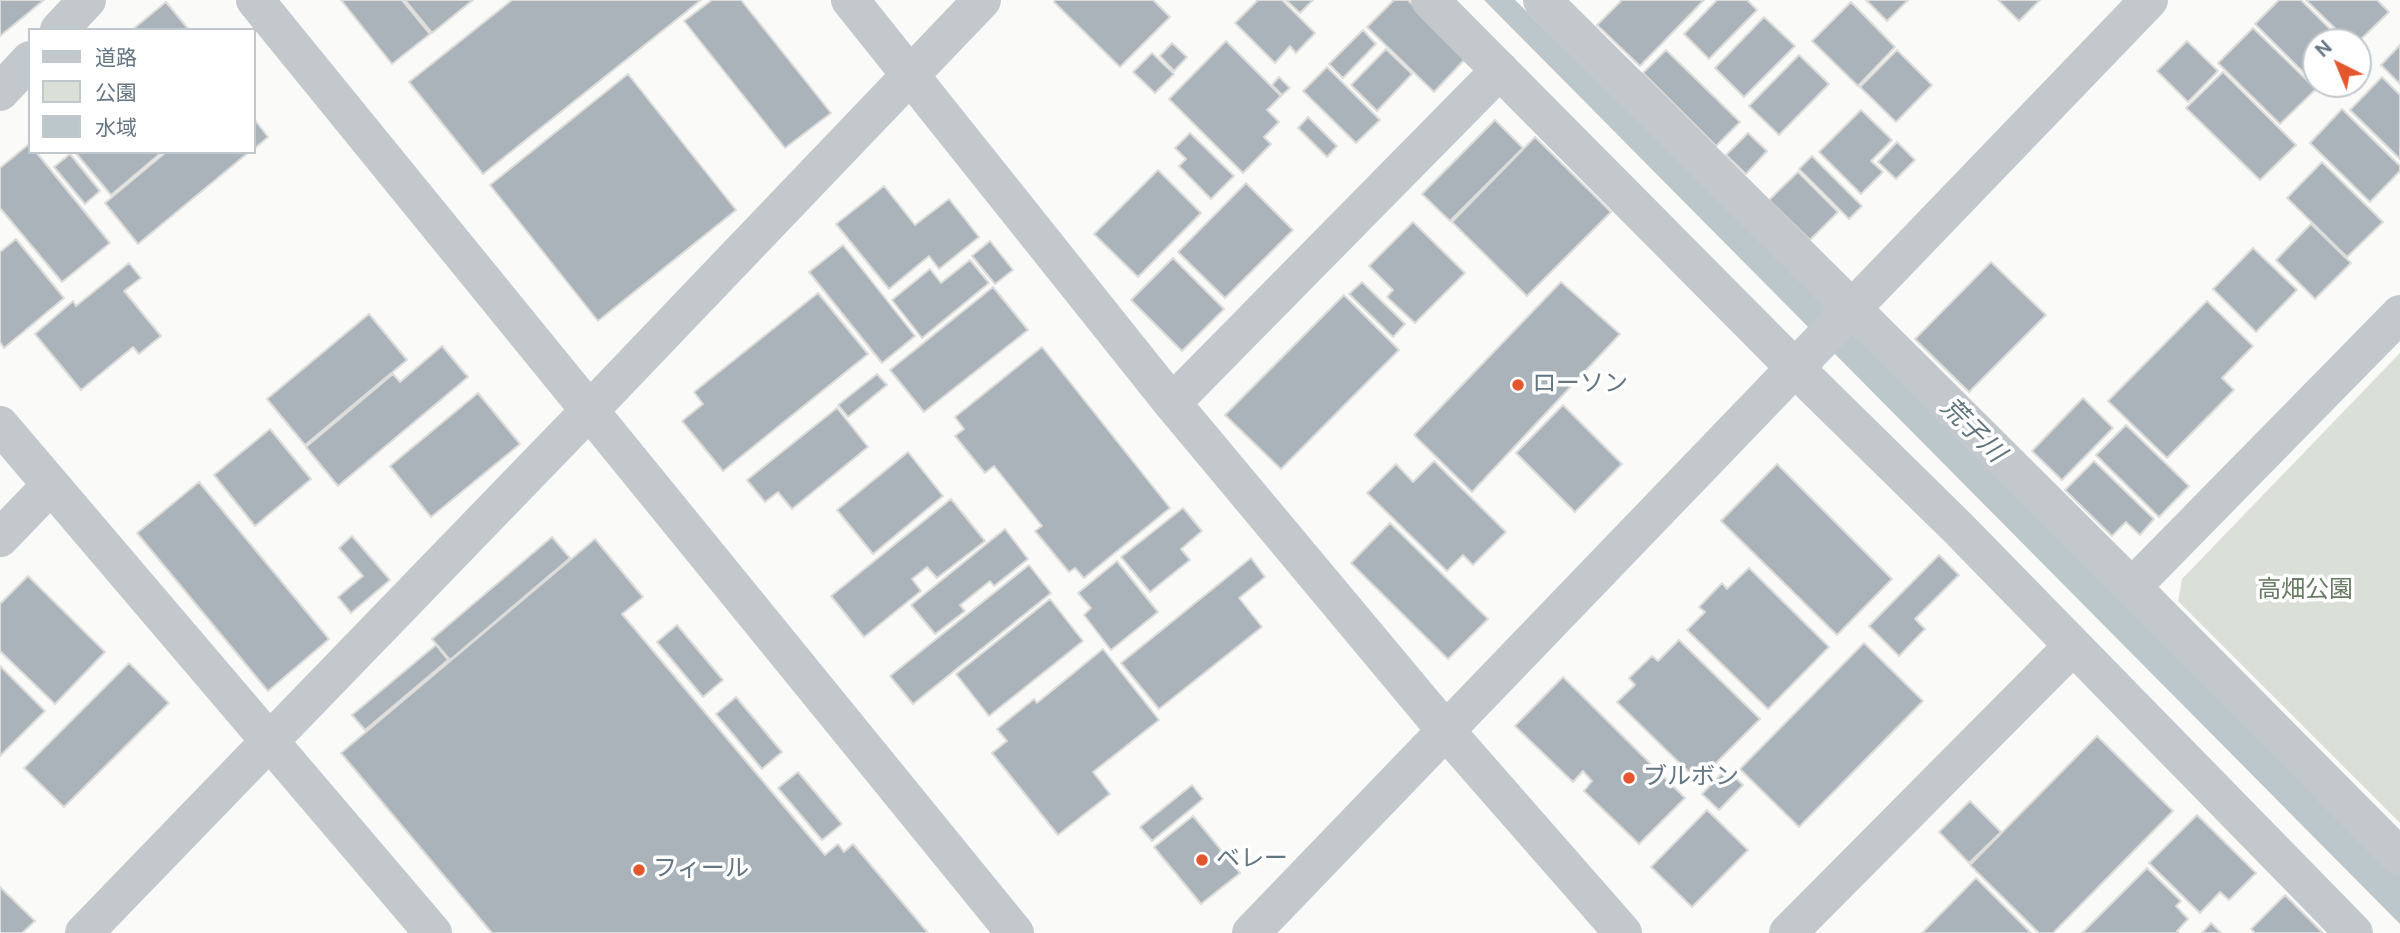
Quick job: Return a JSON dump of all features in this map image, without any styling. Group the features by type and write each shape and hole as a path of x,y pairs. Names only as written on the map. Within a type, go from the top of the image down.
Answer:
{"street":[{"path":"61,28 87,0"},
{"path":"255,0 1015,933"},
{"path":"850,0 1172,403 1446,731 1623,933"},
{"path":"84,933 982,0"},
{"path":"1430,0 1801,361 2073,646 2354,933"},
{"path":"1251,933 2149,0"},
{"path":"1555,4 1848,310 2132,587 2400,857"},
{"path":"1172,403 1500,70"},
{"path":"2132,587 2400,314"},
{"path":"0,425 432,933"},
{"path":"0,538 51,485"},
{"path":"1788,933 2073,646"}],"green space":[{"name":"高畑公園","path":"2400,353 2400,823 2178,601 2182,579"}],"water":[{"path":"1484,0 1515,0 2400,872 2400,924"}],"building":[{"path":"0,0 44,0 0,36"},
{"path":"341,0 402,0 430,34 392,64"},
{"path":"405,0 473,0 432,33"},
{"path":"512,0 701,0 483,174 409,82"},
{"path":"712,0 741,0 831,113 785,148 684,21"},
{"path":"1153,0 1170,17 1120,67 1054,2"},
{"path":"1258,0 1282,0 1315,33 1296,53 1290,46 1275,63 1235,23"},
{"path":"1286,0 1313,0 1300,13"},
{"path":"1394,0 1408,0 1466,58 1434,92 1367,27"},
{"path":"1622,0 1704,0 1640,66 1597,25"},
{"path":"1717,0 1747,0 1757,10 1709,59 1684,34"},
{"path":"1866,0 1908,0 1887,21"},
{"path":"1998,0 2040,0 2019,21"},
{"path":"2279,0 2301,0 2329,28 2302,28 2302,71 2255,24"},
{"path":"2306,0 2377,0 2389,12 2372,28 2335,28"},
{"path":"166,2 187,28 134,28"},
{"path":"1851,2 1895,47 1858,86 1812,41"},
{"path":"1764,17 1795,46 1744,97 1715,68"},
{"path":"2253,28 2302,75 2302,98 2307,98 2280,124 2218,63"},
{"path":"1363,30 1376,44 1343,78 1329,64"},
{"path":"1226,41 1281,96 1267,110 1279,122 1264,137 1271,144 1243,173 1169,99"},
{"path":"2187,41 2218,71 2188,102 2157,71"},
{"path":"1172,43 1187,57 1174,71 1160,56"},
{"path":"2400,45 2400,84 2381,65"},
{"path":"1386,49 1412,74 1377,111 1351,85"},
{"path":"1666,50 1740,122 1716,146 1643,73"},
{"path":"1897,50 1932,85 1896,122 1860,87"},
{"path":"1152,53 1174,74 1155,93 1133,72"},
{"path":"1799,55 1829,84 1779,135 1749,106"},
{"path":"1327,67 1380,120 1356,143 1303,91"},
{"path":"2223,72 2296,145 2260,180 2186,108"},
{"path":"628,74 736,210 598,321 490,185"},
{"path":"1279,77 1290,88 1282,95 1272,85"},
{"path":"2382,77 2400,95 2400,159 2350,110 2362,98 2372,98 2372,87"},
{"path":"2342,109 2400,166 2400,171 2370,202 2310,143"},
{"path":"1861,110 1892,140 1871,161 1883,172 1861,194 1819,152"},
{"path":"1308,117 1337,146 1327,157 1298,128"},
{"path":"1495,120 1523,148 1450,221 1422,194"},
{"path":"256,122 268,137 256,147"},
{"path":"1190,133 1234,176 1211,199 1179,166 1186,159 1175,148"},
{"path":"1748,133 1767,151 1746,174 1726,155"},
{"path":"1535,137 1611,212 1527,296 1452,222"},
{"path":"1897,142 1915,160 1896,179 1878,162"},
{"path":"28,145 28,154 38,154 110,243 62,282 0,208 0,168"},
{"path":"70,154 100,191 85,204 54,167"},
{"path":"77,154 160,154 111,195"},
{"path":"164,154 247,154 138,244 105,203"},
{"path":"1812,156 1862,206 1849,219 1799,169"},
{"path":"2322,162 2383,222 2347,257 2287,198"},
{"path":"1158,170 1201,213 1138,277 1094,234"},
{"path":"1798,172 1838,212 1810,240 1769,200"},
{"path":"1246,183 1293,230 1225,298 1178,252"},
{"path":"884,186 915,225 949,199 979,237 939,269 929,256 889,289 836,224"},
{"path":"1413,222 1465,273 1415,323 1387,297 1393,290 1369,266"},
{"path":"2311,224 2351,263 2315,299 2276,260"},
{"path":"16,239 64,298 4,348 0,342 0,252"},
{"path":"990,241 1013,270 995,284 972,256"},
{"path":"843,245 915,336 882,363 809,272"},
{"path":"2253,248 2297,290 2256,332 2213,289"},
{"path":"1173,258 1224,309 1182,351 1131,300"},
{"path":"970,260 989,283 922,338 892,300 930,269 941,283"},
{"path":"1991,262 2046,315 1969,392 1915,339"},
{"path":"129,263 141,278 124,291 161,336 139,354 133,347 81,390 35,334 73,301 76,306"},
{"path":"1362,282 1405,324 1393,337 1349,294"},
{"name":"ローソン","path":"1561,282 1620,334 1472,492 1414,435"},
{"path":"993,287 1028,330 924,412 890,370"},
{"path":"818,293 868,354 723,471 682,421 703,404 694,392"},
{"path":"1344,295 1399,350 1281,469 1225,415"},
{"path":"2207,301 2253,346 2222,378 2234,390 2167,458 2108,401"},
{"path":"369,314 407,360 305,445 267,399"},
{"path":"442,346 468,377 338,486 306,447 393,374 400,382"},
{"path":"1042,347 1170,508 1084,578 1075,568 1069,572 1035,531 1042,526 994,466 985,473 955,436 964,429 955,417"},
{"path":"877,374 887,385 848,417 838,405"},
{"path":"478,393 520,444 431,517 390,466"},
{"path":"2083,398 2113,428 2062,480 2032,451"},
{"path":"1563,405 1622,464 1575,512 1516,453"},
{"path":"837,408 868,447 792,509 778,492 765,502 747,480"},
{"path":"2126,425 2189,486 2159,517 2096,455"},
{"path":"270,429 311,479 255,526 214,475"},
{"path":"908,452 943,496 873,554 837,510"},
{"path":"1434,461 1506,532 1473,565 1463,555 1447,571 1367,493 1396,464 1413,482"},
{"path":"2094,461 2154,519 2140,535 2126,522 2112,536 2065,490"},
{"path":"1777,464 1892,579 1837,635 1721,521"},
{"path":"199,482 329,639 268,691 137,533"},
{"path":"951,499 985,541 937,578 927,567 912,579 921,591 864,637 831,596"},
{"path":"1183,508 1202,531 1181,549 1190,560 1150,592 1121,557"},
{"path":"1390,523 1488,619 1448,659 1351,563"},
{"path":"1005,529 1028,559 994,586 990,581 960,605 965,611 935,634 911,605"},
{"path":"352,536 390,580 351,613 338,597 363,576 339,548"},
{"path":"552,537 570,558 450,660 432,639"},
{"path":"595,539 643,597 622,614 825,855 838,844 844,852 853,844 928,933 492,933 341,753"},
{"path":"1939,555 1959,575 1915,619 1925,629 1899,656 1869,626"},
{"path":"1251,558 1265,577 1239,598 1262,627 1159,709 1121,663"},
{"path":"1117,561 1158,612 1111,650 1084,615 1091,608 1078,593"},
{"path":"1029,565 1051,593 913,704 890,676"},
{"path":"1749,568 1829,647 1768,709 1687,630 1705,612 1699,607 1722,583 1727,589"},
{"path":"28,576 105,652 55,704 0,651 0,604"},
{"path":"1050,599 1083,641 989,716 956,674"},
{"path":"677,625 723,680 703,697 657,642"},
{"path":"1679,640 1760,719 1698,781 1617,702 1635,685 1629,678 1652,656 1658,661"},
{"path":"1864,643 1923,701 1799,827 1740,769"},
{"path":"436,645 448,660 365,730 352,715"},
{"path":"1103,649 1159,720 1093,772 1110,794 1058,835 992,753 1007,741 997,729 1034,699 1037,703"},
{"path":"129,663 169,703 64,807 24,768"},
{"path":"0,666 45,711 0,756"},
{"path":"1563,677 1685,798 1639,844 1584,791 1592,781 1583,771 1573,782 1515,726"},
{"path":"736,697 782,752 762,769 716,714"},
{"path":"2097,736 2173,811 2053,933 2039,933 1970,865"},
{"path":"1726,769 1743,785 1719,810 1702,794"},
{"path":"798,772 842,824 822,840 778,788"},
{"path":"1192,785 1203,799 1152,841 1140,827"},
{"path":"1970,801 2001,832 1969,863 1939,832"},
{"path":"1707,810 1748,850 1692,907 1651,867"},
{"path":"2197,815 2256,873 2229,900 2220,892 2200,913 2149,863"},
{"path":"1193,816 1240,873 1201,904 1154,847"},
{"path":"2147,868 2181,901 2176,906 2188,919 2177,931 2179,933 2082,933"},
{"path":"1976,878 2031,933 1922,933"},
{"path":"0,887 35,921 22,933 0,933"},
{"path":"2285,895 2323,933 2255,933 2251,929"},
{"path":"2211,923 2221,933 2202,933"}],"place":[{"name":"ローソン","path":"1518,385"},
{"name":"ブルボン","path":"1629,778"},
{"name":"ベレー","path":"1202,860"},
{"name":"フィール","path":"639,870"}],"water label":[{"name":"荒子川","path":"1972,431"}]}
